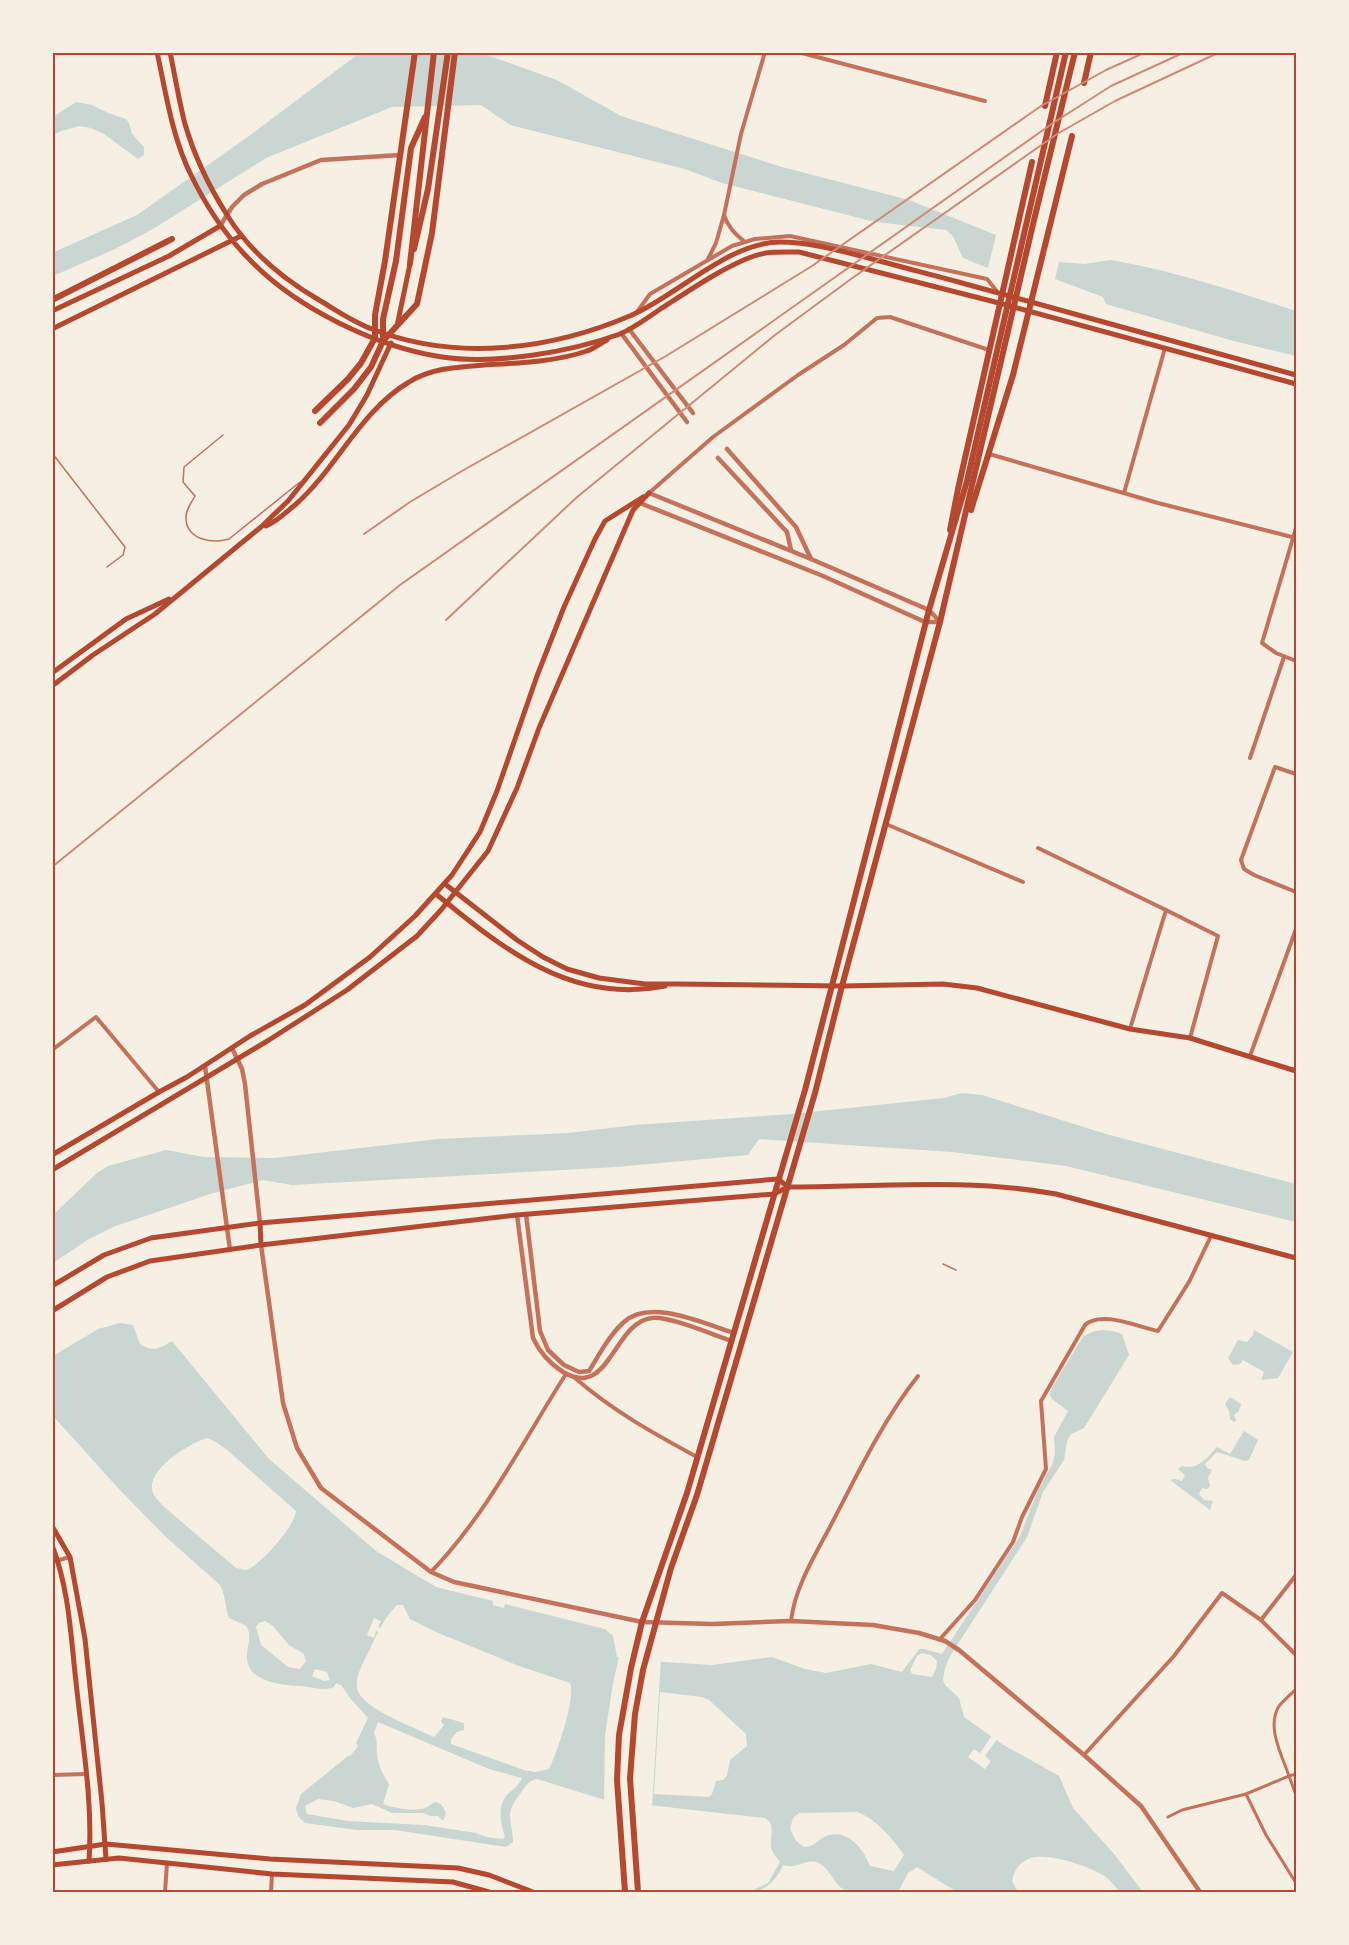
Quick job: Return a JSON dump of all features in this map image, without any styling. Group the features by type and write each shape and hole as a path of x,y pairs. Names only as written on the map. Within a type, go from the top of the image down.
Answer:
{"main road":[{"path":"158,52 173,126 189,172 206,204 232,241 252,262 286,291 351,330 416,352 443,357 470,358 527,356 614,335 629,329 733,266 754,256 799,252 1165,347 1296,384"},
{"path":"170,52 186,126 200,163 227,215 242,236 261,258 292,284 356,322 383,333 442,347 526,346 580,335 635,314 737,253 768,243 802,243 907,268 1296,375"},
{"path":"315,411 348,380 375,338 375,315 415,52"},
{"path":"410,264 434,52"},
{"path":"320,423 354,389 371,367 383,341 417,304 432,233 448,52"},
{"path":"52,686 93,655 155,614 261,527 288,501 349,425 386,357 397,325 428,189 455,52"},
{"path":"1045,106 1057,52"},
{"path":"638,1893 630,1778 635,1714 650,1642 671,1568 697,1495 815,1093 940,622 1066,52"},
{"path":"625,1893 617,1780 619,1735 642,1622 697,1457 805,1090 925,622 970,483 1075,52"},
{"path":"1084,83 1091,52"},
{"path":"383,341 383,319 396,261 411,148 426,117"},
{"path":"954,565 1013,375 1072,136"},
{"path":"946,554 958,489 1032,162"},
{"path":"52,311 169,256 220,226"},
{"path":"52,329 242,236"},
{"path":"52,300 172,239"},
{"path":"261,527 276,522 301,499 320,480 378,405 392,392 411,380 453,367 557,358 589,351 614,335"},
{"path":"52,1170 238,1059 347,990 417,936 447,903 488,851 517,788 539,728 633,510 649,493"},
{"path":"52,1155 305,1005 370,957 436,894 452,875 480,832 537,676 595,539 605,521 649,493"},
{"path":"52,673 126,619 174,597"},
{"path":"445,884 517,940 567,969 599,978 645,984 842,986 943,984 977,988 1130,1029 1190,1038 1296,1071"},
{"path":"436,894 536,967 563,978 600,988 638,990 676,984"},
{"path":"52,1286 104,1255 151,1238 260,1223 778,1179 788,1185 982,1184 1021,1187 1056,1194 1296,1258"},
{"path":"52,1311 107,1277 150,1261 261,1245 526,1214 774,1194 788,1185"},
{"path":"260,1223 261,1245"},
{"path":"52,1526 70,1557 85,1640 106,1859"},
{"path":"52,1545 55,1561 66,1590 92,1826 89,1861"},
{"path":"52,1852 106,1844 270,1859 458,1868 489,1875 533,1893"},
{"path":"52,1865 119,1858 272,1874 453,1882 484,1892"}],"street":[{"path":"707,261 716,243 741,134 765,52"},
{"path":"798,52 985,101"},
{"path":"220,226 244,195 261,184 321,160 400,154"},
{"path":"724,214 726,222 735,235 745,242"},
{"path":"635,314 650,294 732,246 755,239 790,236 987,279 996,290"},
{"path":"940,622 929,610 791,550 649,493 713,436 844,345 877,318 891,317 989,350"},
{"path":"629,329 693,412"},
{"path":"621,333 687,422"},
{"path":"1124,493 1165,347"},
{"path":"727,449 796,527 811,559"},
{"path":"989,454 1124,493 1295,538"},
{"path":"718,458 787,532 791,550"},
{"path":"640,503 823,576 925,622 940,622"},
{"path":"1296,528 1295,538 1262,643 1267,648 1296,661"},
{"path":"1251,758 1284,657"},
{"path":"1296,774 1275,767 1241,860 1244,869 1254,876 1296,892"},
{"path":"886,823 1023,882"},
{"path":"1038,848 1218,936 1190,1038"},
{"path":"1130,1029 1166,910"},
{"path":"1250,1056 1296,928"},
{"path":"52,1050 96,1017 159,1092"},
{"path":"232,1048 238,1059 245,1084 260,1223"},
{"path":"205,1066 230,1250"},
{"path":"526,1214 540,1331 548,1350 564,1365 579,1372 589,1371 624,1321 637,1314 651,1311 667,1312 734,1333"},
{"path":"517,1215 533,1338 541,1354 566,1374 575,1378 601,1401 697,1457"},
{"path":"942,1640 975,1600 1013,1542 1022,1517 1046,1469 1041,1401 1085,1324 1091,1319 1110,1318 1158,1331 1189,1282 1211,1236"},
{"path":"261,1245 283,1403 297,1448 321,1488 431,1572 454,1582 642,1622 713,1624 791,1621 873,1624 942,1640 959,1650 1141,1806 1200,1893"},
{"path":"575,1378 588,1378 599,1371 610,1360 622,1338 638,1324 651,1318 667,1320 732,1341"},
{"path":"431,1572 450,1552 483,1508 566,1374"},
{"path":"791,1621 793,1607 803,1580 832,1523 893,1410 918,1376"},
{"path":"55,1561 70,1557"},
{"path":"1261,1620 1296,1575"},
{"path":"1084,1755 1174,1656 1222,1593 1261,1620 1296,1655"},
{"path":"1296,1689 1280,1706 1275,1716 1274,1730 1296,1795"},
{"path":"52,1775 87,1774"},
{"path":"1168,1817 1182,1810 1246,1794 1296,1774"},
{"path":"1246,1794 1266,1835 1296,1883"},
{"path":"165,1893 167,1863"},
{"path":"271,1893 272,1874"}],"lane":[{"path":"223,435 184,467 183,482 195,496 187,509 186,520 191,532 201,539 212,541 229,539 308,476"},
{"path":"52,453 125,547 123,555 107,567"},
{"path":"943,1264 956,1269"}],"shaded area":[{"path":"361,52 481,53 557,80 621,116 782,167 909,200 996,235 988,268 963,258 953,236 946,230 875,222 722,183 685,169 510,125 481,105 392,107 266,158 153,229 115,249 53,276 52,253 137,215 249,136"},
{"path":"76,102 92,105 126,119 132,134 144,147 144,155 138,159 104,134 91,128 80,126 53,135 53,117"},
{"path":"1111,260 1181,276 1296,311 1296,356 1230,340 1106,304 1103,297 1055,279 1059,262 1084,264"},
{"path":"962,1093 982,1095 1106,1134 1296,1184 1296,1222 1066,1166 952,1152 759,1139 748,1155 616,1167 292,1185 263,1180 210,1194 113,1227 89,1239 53,1263 53,1215 97,1173 108,1166 166,1150 204,1157 274,1158 438,1139 568,1133 635,1125 792,1114 944,1098"},
{"path":"120,1323 133,1325 140,1344 153,1349 172,1341 269,1459 376,1551 436,1587 493,1601 493,1605 504,1608 505,1604 605,1629 613,1636 617,1657 712,1665 772,1657 805,1669 826,1673 871,1664 902,1672 919,1649 942,1654 1020,1536 1039,1488 1052,1465 1055,1453 1054,1437 1068,1411 1052,1399 1051,1389 1083,1337 1102,1330 1122,1334 1129,1355 1084,1428 1071,1434 1067,1441 1064,1460 1043,1492 1027,1537 950,1656 943,1680 945,1685 959,1698 964,1717 1002,1744 1059,1776 1073,1808 1114,1854 1143,1892 1119,1892 1107,1878 1091,1869 1069,1861 1036,1857 1028,1859 1017,1868 1012,1881 1018,1892 957,1892 917,1867 908,1873 898,1892 850,1892 838,1885 822,1865 810,1861 793,1866 783,1865 770,1884 760,1890 749,1892 768,1883 780,1862 772,1849 771,1826 765,1818 605,1800 537,1779 528,1783 512,1806 510,1816 513,1842 506,1847 395,1830 357,1830 305,1823 298,1816 296,1808 301,1794 351,1755 358,1746 356,1743 368,1718 341,1685 336,1683 334,1687 321,1689 272,1683 251,1670 247,1653 248,1629 229,1618 220,1585 165,1536 53,1416 53,1356 98,1329","holes":["207,1438 216,1442 296,1511 290,1526 276,1545 260,1561 246,1570 236,1568 163,1506 154,1495 152,1486 154,1477 169,1460","397,1605 403,1605 410,1619 436,1632 519,1666 570,1683 568,1713 549,1769 535,1772 524,1770 451,1744 451,1739 457,1732 464,1730 464,1723 443,1717 441,1721 444,1725 434,1737 390,1717 368,1703 360,1695 357,1679 374,1640","265,1621 273,1626 289,1645 304,1654 306,1661 300,1669 288,1667 261,1645 256,1627","922,1653 931,1655 937,1661 932,1677 912,1674 910,1670 917,1656","315,1669 327,1672 330,1680 324,1681 312,1676","660,1692 702,1697 709,1700 746,1734 747,1746 730,1760 727,1776 723,1780 716,1781 709,1797 654,1794","378,1722 489,1769 522,1778 520,1783 505,1797 501,1808 505,1836 503,1839 424,1825 348,1821 307,1814 305,1806 318,1799 334,1801 353,1808 372,1804 392,1813 423,1813 438,1816 443,1821 446,1813 441,1804 435,1802 426,1808 417,1810 383,1804 389,1784 378,1762 374,1733","857,1812 882,1829 904,1855 894,1871 870,1866 859,1846 840,1834 832,1834 804,1847 796,1841 790,1829 793,1818 799,1813"]},
{"path":"1254,1330 1293,1352 1278,1378 1261,1380 1264,1372 1243,1360 1240,1364 1233,1365 1228,1358 1238,1340 1247,1342"},
{"path":"1230,1397 1241,1404 1239,1411 1234,1415 1236,1421 1234,1422 1230,1419 1225,1404"},
{"path":"1244,1431 1258,1440 1249,1460 1245,1461 1217,1452 1205,1464 1212,1470 1208,1478 1210,1486 1207,1489 1202,1488 1199,1494 1204,1500 1213,1501 1210,1510 1170,1480 1182,1481 1185,1475 1178,1469 1182,1466 1197,1465 1217,1447 1230,1454"}],"pier":[{"path":"374,1618 381,1621 378,1627 383,1629 381,1633 376,1631 374,1638 367,1635"},
{"path":"620,1652 620,1654 661,1659 652,1808 604,1803 605,1735"},
{"path":"992,1735 997,1739 985,1756 991,1761 985,1769 968,1757 974,1749 980,1753"}],"railway":[{"path":"364,534 410,502 666,356 812,266 1041,106 1106,70 1146,52"},
{"path":"52,867 400,585 1053,123 1111,86 1185,52"},
{"path":"446,620 576,498 775,335 851,279 1057,134 1115,101 1220,52"}]}
